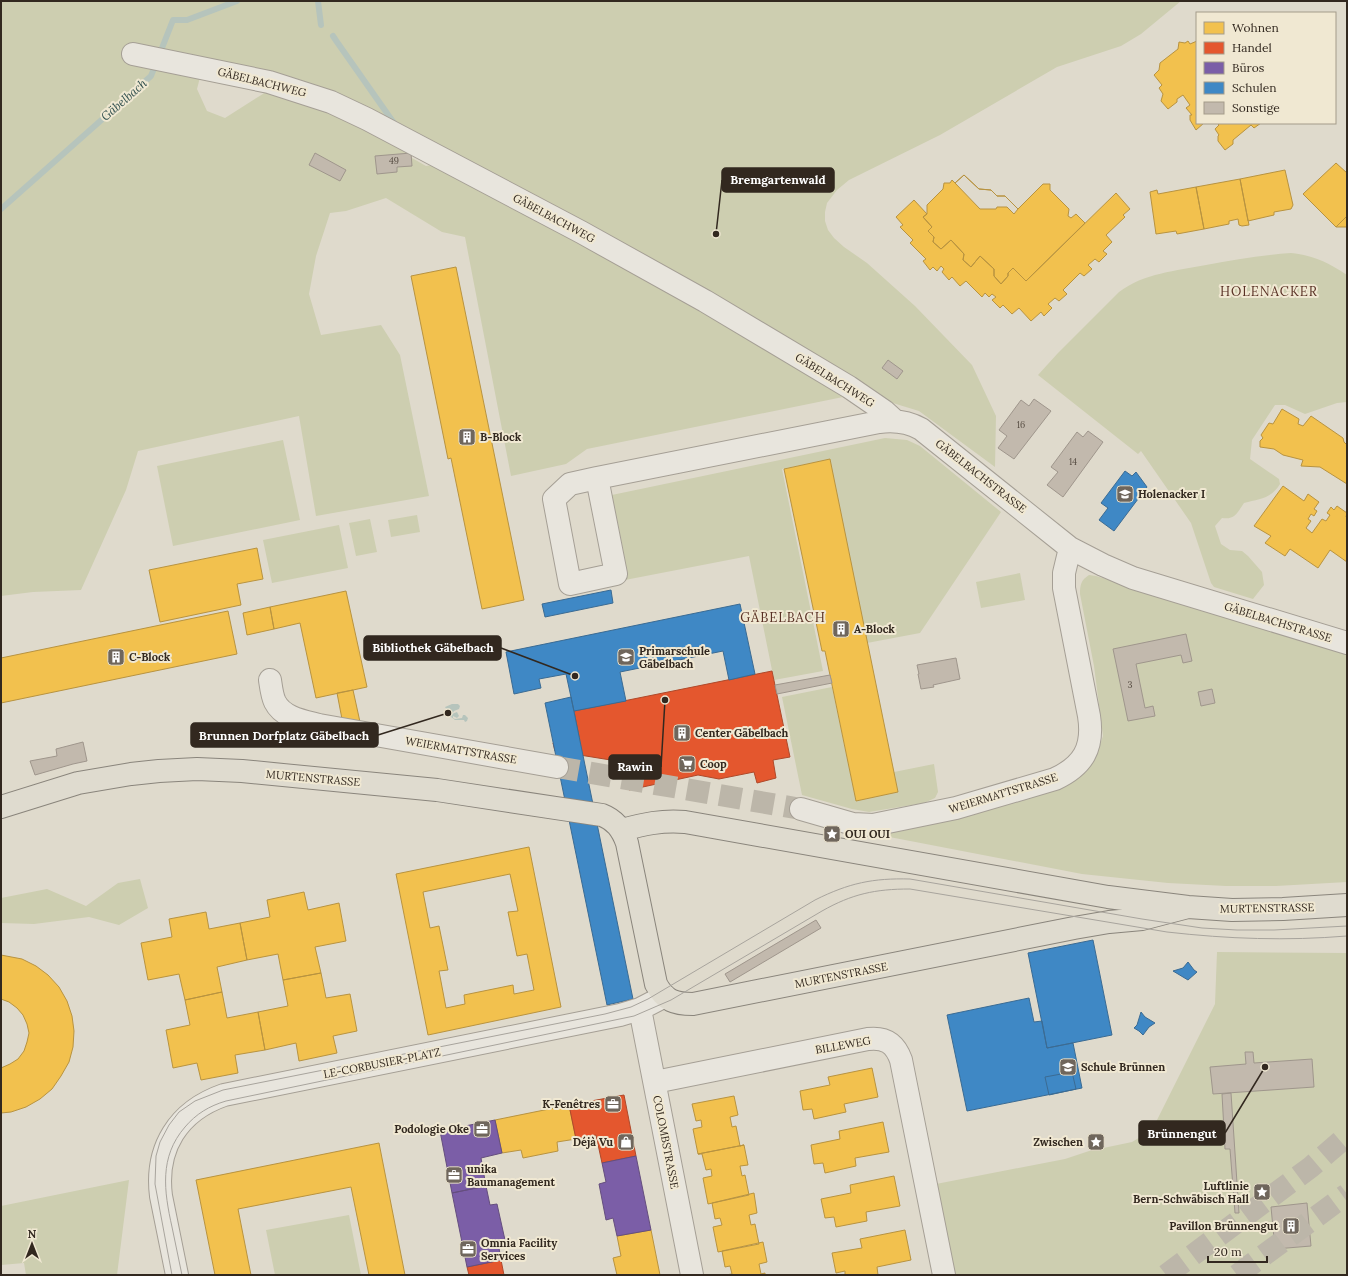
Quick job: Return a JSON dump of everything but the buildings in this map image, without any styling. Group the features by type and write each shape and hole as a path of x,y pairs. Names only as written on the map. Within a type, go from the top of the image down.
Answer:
{"main road":[{"name":"MURTENSTRASSE","path":"1,808 52,790 106,777 159,771 197,769 242,771 437,790 597,813 608,817 615,823 622,830 627,842 654,978 661,992 676,1003 693,1004 1074,928 1109,922 1142,919 1188,907"},
{"name":"MURTENSTRASSE","path":"622,830 659,821 678,822 1108,897 1188,907 1232,910 1283,909 1347,905"}],"street":[{"name":"GÄBELBACHWEG","path":"133,54 270,82 331,102 367,118 705,300 849,387 884,411 895,421"},
{"name":"GÄBELBACHSTRASSE","path":"597,478 616,574 570,584 554,499 570,484 597,478 878,422 895,421 910,424 921,429 1070,548 1103,565 1133,578 1347,643"},
{"name":"WEIERMATTSTRASSE","path":"801,809 853,824 872,825 956,808 1055,779 1078,764 1089,743 1091,725 1064,588 1064,573 1070,548"},
{"name":"WEIERMATTSTRASSE","path":"270,680 276,704 281,711 298,719 319,725 557,767"},
{"name":"LE-CORBUSIER-PLATZ","path":"177,1275 161,1196 160,1169 166,1145 174,1132 199,1106 211,1100 247,1091 620,1015 640,1009 665,996"},
{"name":"COLOMBSTRASSE","path":"640,1009 692,1275"},
{"name":"BILLEWEG","path":"655,1082 868,1039 880,1039 890,1043 897,1050 901,1060 944,1275"}],"green space":[{"path":"1,1 1181,1 1141,34 1121,46 1057,67 940,135 849,180 837,190 827,203 825,221 828,230 834,238 867,263 915,306 972,365 996,416 995,467 919,411 883,400 712,295 394,120 337,93 289,76 205,58 197,89 207,111 225,118 266,92 325,111 411,151 412,158 426,166 438,164 842,390 843,397 587,449 566,464 511,476 465,237 442,232 386,198 346,211 330,213 316,256 309,294 321,335 381,325 400,355 429,496 316,516 299,416 138,451 126,490 81,590 33,592 1,596"},
{"path":"1291,253 1320,260 1347,275 1347,402 1337,403 1305,414 1285,405 1275,405 1252,440 1250,459 1279,479 1280,484 1269,496 1244,503 1233,517 1222,518 1215,526 1221,544 1230,550 1242,551 1262,572 1264,585 1253,599 1214,587 1211,583 1191,523 1141,451 1138,454 1038,375 1119,292 1139,281 1183,269 1248,258"},
{"path":"885,438 907,440 920,446 1001,512 920,633 867,643 830,459 782,469 823,671 774,680 749,556 625,580 607,496"},
{"path":"283,440 300,520 173,546 157,466"},
{"path":"417,515 420,532 391,537 388,520"},
{"path":"370,519 377,552 356,556 349,523"},
{"path":"339,525 348,568 272,583 263,540"},
{"path":"1020,573 1025,600 981,608 976,582"},
{"path":"1089,575 1347,652 1347,882 1276,886 1226,886 1168,883 1082,874 879,835 971,815 1097,753 1103,736 1094,666 1080,594 1082,583"},
{"path":"832,687 856,801 898,792 894,772 934,764 938,792 935,798 924,803 869,812 852,809 802,795 782,697"},
{"path":"140,879 148,908 119,925 89,917 34,924 1,923 1,898 47,889 86,906 118,883"},
{"path":"1217,952 1347,953 1347,1275 954,1275 936,1184 1065,1159 1089,1151 1132,1142 1152,1130 1215,1004"},
{"path":"129,1180 117,1275 26,1275 24,1263 1,1265 1,1206"},
{"path":"349,1215 361,1275 275,1275 266,1230"}],"shaded area":[{"path":"452,704 458,704 460,706 459,709 454,711 452,714 457,712 459,716 457,718 453,716 453,718 455,719 462,718 463,715 465,715 468,718 467,721 455,720 451,717 445,716 444,713 447,710 445,707"}],"waterway":[{"name":"Gäbelbach","path":"1,209 151,76 173,20 187,20 237,1"},
{"path":"318,1 321,25"},
{"path":"333,36 396,126"}],"tunnel":[{"path":"557,767 801,809"},
{"path":"1166,1275 1311,1167 1347,1136"},
{"path":"1237,1275 1347,1194"}],"tram line":[{"path":"172,1275 155,1184 156,1156 160,1142 169,1125 179,1112 195,1101 223,1090 605,1014 631,1007 648,999 815,900 839,889 884,879 910,879 1202,928 1274,930 1347,926"},
{"path":"182,1275 167,1200 167,1162 177,1138 185,1127 198,1114 208,1108 226,1101 634,1016 671,1000 843,900 875,891 910,889 1167,932 1257,938 1325,938 1347,936"}],"place":[{"name":"Bremgartenwald","path":"716,234"},
{"name":"B-Block","path":"467,437"},
{"name":"Holenacker I","path":"1125,494"},
{"name":"A-Block","path":"841,629"},
{"name":"C-Block","path":"116,657"},
{"name":"Primarschule Gäbelbach","path":"626,657"},
{"name":"Bibliothek Gäbelbach","path":"575,676"},
{"name":"Rawin","path":"665,700"},
{"name":"Brunnen Dorfplatz Gäbelbach","path":"448,713"},
{"name":"Center Gäbelbach","path":"682,733"},
{"name":"Coop","path":"687,764"},
{"name":"OUI OUI","path":"832,834"},
{"name":"Schule Brünnen","path":"1068,1067"},
{"name":"Brünnengut","path":"1265,1067"},
{"name":"K-Fenêtres","path":"613,1104"},
{"name":"Podologie Oke","path":"482,1129"},
{"name":"Déjà Vu","path":"626,1142"},
{"name":"Zwischen","path":"1096,1142"},
{"name":"unika Baumanagement","path":"454,1175"},
{"name":"Luftlinie Bern-Schwäbisch Hall","path":"1262,1192"},
{"name":"Pavillon Brünnengut","path":"1291,1226"},
{"name":"Omnia Facility Services","path":"468,1249"}],"district":[{"name":"HOLENACKER","path":"1269,291"},
{"name":"GÄBELBACH","path":"783,617"}]}
